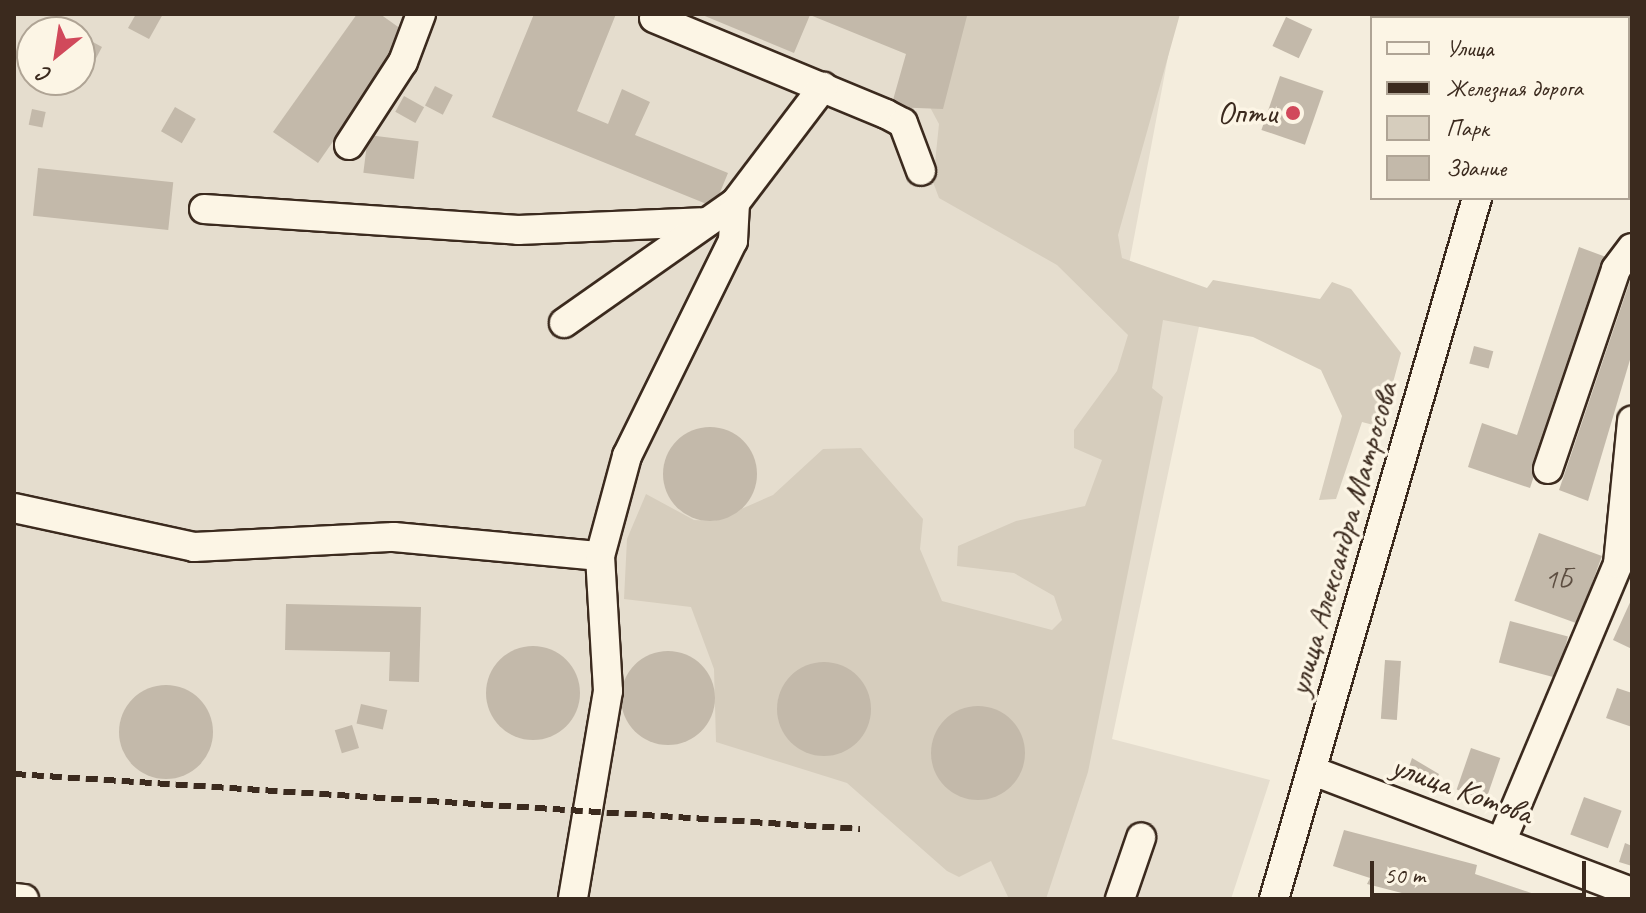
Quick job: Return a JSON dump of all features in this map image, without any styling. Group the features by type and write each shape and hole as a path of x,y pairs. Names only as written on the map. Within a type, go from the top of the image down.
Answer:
{"street":[{"path":"349,145 403,62 421,14"},
{"path":"654,18 903,123 921,171"},
{"path":"564,323 735,203 823,87"},
{"name":"улица Александра Матросова","path":"1274,899 1476,200"},
{"path":"573,899 608,691 600,556 627,456 733,241 735,203"},
{"path":"204,209 518,230 707,222"},
{"path":"1548,469 1616,269 1632,248"},
{"path":"1502,840 1618,564 1632,421"},
{"path":"14,508 194,547 394,537 600,556"},
{"name":"улица Котова","path":"1313,771 1502,840 1632,892"},
{"path":"1120,899 1141,838"},
{"path":"14,898 24,899"}],"shaded area":[{"path":"14,14 1176,14 1124,291 1201,317 1112,739 1270,780 1231,899 14,899"}],"green space":[{"path":"943,14 1180,14 1118,235 1122,258 1207,288 1213,280 1320,299 1332,282 1351,289 1401,353 1381,427 1362,422 1336,499 1319,500 1342,416 1321,370 1253,337 1163,320 1152,388 1163,397 1088,772 1046,899 1009,899 991,861 959,877 947,871 847,783 716,742 714,669 691,607 624,599 627,539 646,494 694,520 714,521 773,495 823,449 861,448 923,519 920,549 942,601 1052,630 1062,620 1054,596 1014,573 957,566 958,546 1016,521 1085,506 1102,460 1074,448 1074,430 1117,371 1128,335 1057,265 939,198 933,182 939,124 924,96"}],"building":[{"path":"136,14 163,14 149,39 128,28"},
{"path":"357,14 380,14 408,34 318,163 273,132"},
{"path":"534,14 616,14 577,111 608,124 622,89 650,102 635,135 728,173 714,207 492,117"},
{"path":"700,14 967,16 943,109 891,107 906,54 810,15 794,53"},
{"path":"1286,17 1312,29 1299,58 1272,46"},
{"path":"96,44 102,47 96,58"},
{"path":"1280,76 1323,91 1305,145 1261,130"},
{"path":"435,86 453,95 443,115 425,106"},
{"path":"404,96 424,107 415,123 395,112"},
{"path":"175,107 196,119 182,143 161,131"},
{"path":"32,109 46,112 42,128 29,125"},
{"path":"368,135 419,141 414,179 363,173"},
{"path":"38,168 173,182 168,230 33,216"},
{"path":"1579,247 1606,257 1530,488 1468,467 1482,423 1517,435"},
{"path":"1631,278 1632,353 1588,501 1559,490"},
{"path":"1474,346 1493,351 1489,369 1469,363"},
{"path":"710,427 728,431 743,441 753,456 757,474 753,492 743,507 728,517 710,521 692,517 677,507 667,492 663,474 667,456 677,441 692,431"},
{"path":"1539,533 1602,556 1577,624 1514,601"},
{"path":"1632,598 1632,649 1613,640"},
{"path":"286,604 421,607 419,682 389,681 390,652 285,650"},
{"path":"1510,621 1568,637 1557,678 1499,663"},
{"path":"533,646 551,650 566,660 576,675 580,693 576,711 566,726 551,736 533,740 515,736 500,726 490,711 486,693 490,675 500,660 515,650"},
{"path":"668,651 686,655 701,665 711,680 715,698 711,716 701,731 686,741 668,745 650,741 635,731 625,716 621,698 625,680 635,665 650,655"},
{"path":"1385,660 1401,661 1397,720 1381,719"},
{"path":"824,662 842,666 857,676 867,691 871,709 867,727 857,742 842,752 824,756 806,752 791,742 781,727 777,709 781,691 791,676 806,666"},
{"path":"166,685 184,688 199,699 210,714 213,732 210,750 199,765 184,776 166,779 148,776 133,765 122,750 119,732 122,714 133,699 148,688"},
{"path":"1617,688 1632,693 1632,727 1606,718"},
{"path":"361,704 387,710 383,730 357,723"},
{"path":"978,706 996,710 1011,720 1021,735 1025,753 1021,771 1011,786 996,796 978,800 960,796 945,786 935,771 931,753 935,735 945,720 960,710"},
{"path":"352,725 359,748 342,753 335,730"},
{"path":"1471,748 1500,758 1486,800 1457,790"},
{"path":"1412,758 1439,774 1435,787 1407,773"},
{"path":"1584,797 1622,811 1608,848 1570,835"},
{"path":"1344,830 1477,865 1475,874 1549,899 1425,899 1367,884 1370,878 1333,866"},
{"path":"1625,843 1632,846 1632,866 1619,862"}],"railway":[{"path":"14,774 860,829"}],"place":[{"name":"Опти","path":"1293,113"}]}
